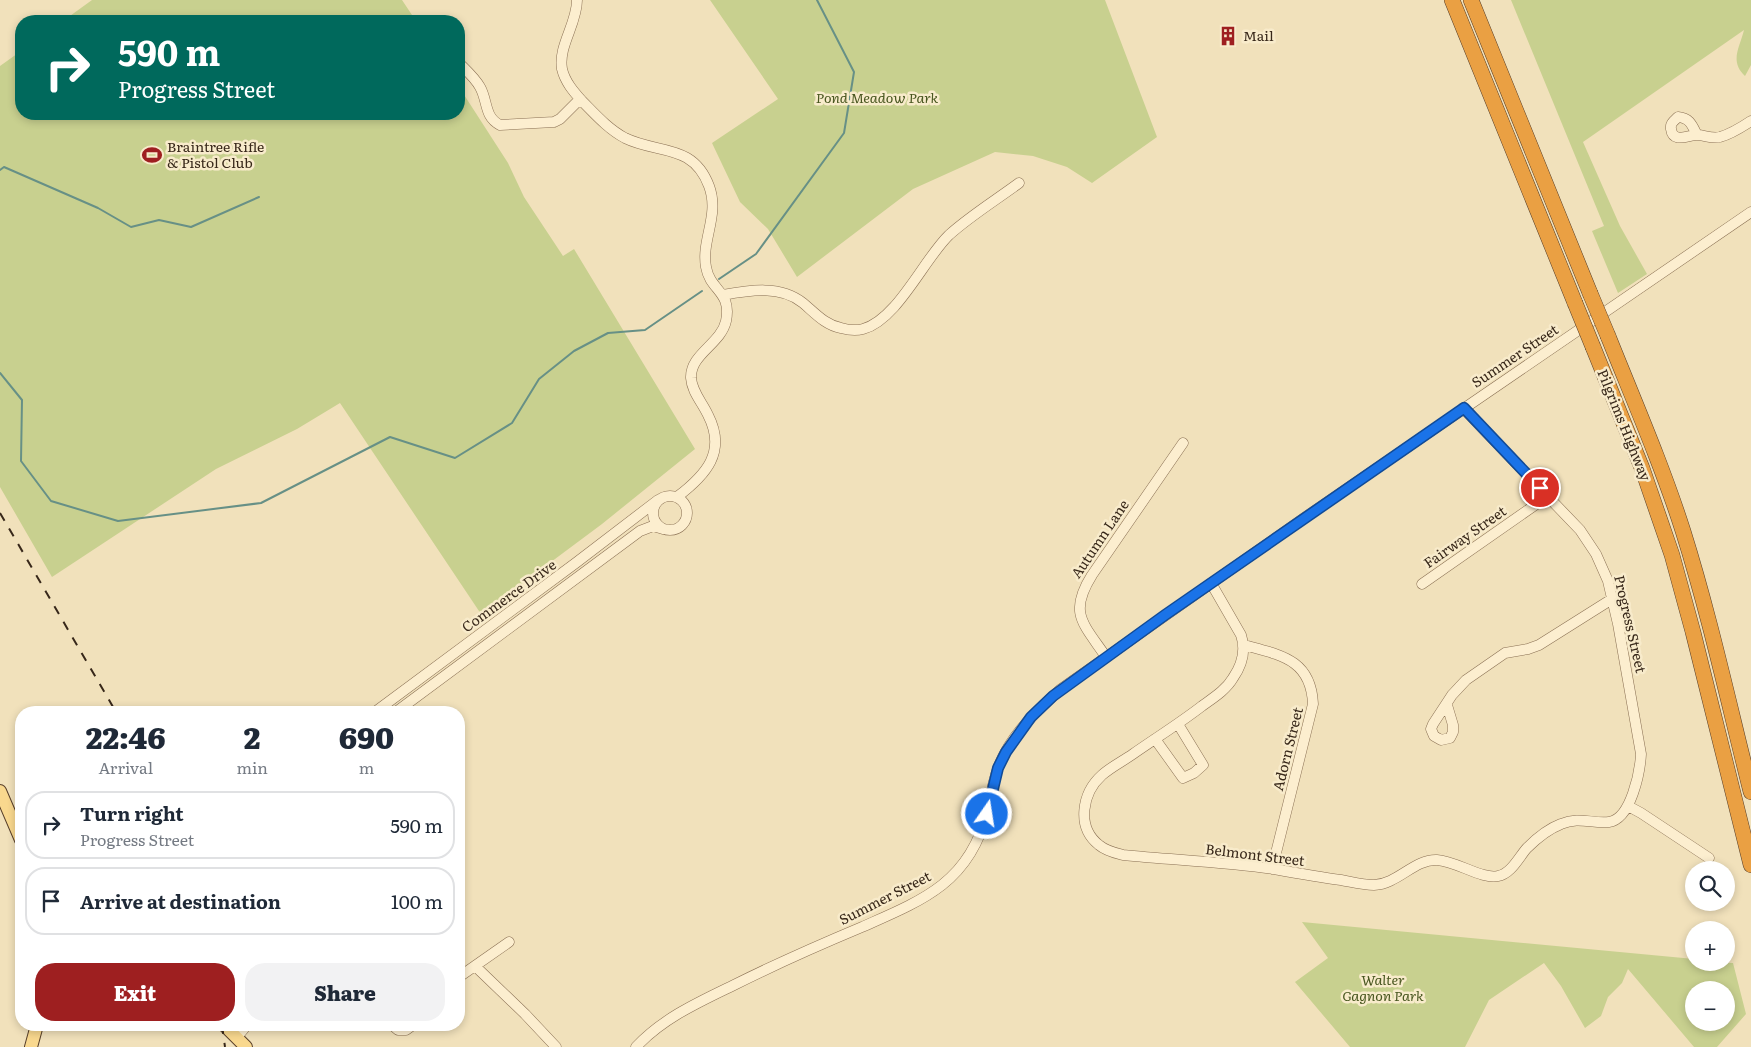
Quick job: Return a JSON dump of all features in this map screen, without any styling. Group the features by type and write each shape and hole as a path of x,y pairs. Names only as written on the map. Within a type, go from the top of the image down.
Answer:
{"highway":[{"name":"Pilgrims Highway","path":"1452,0 1642,468 1672,555 1751,865"},
{"name":"Pilgrims Highway","path":"1471,0 1656,455 1682,530 1705,607 1751,792"}],"main road":[{"path":"0,791 15,825"},
{"path":"31,1047 35,1031"},
{"path":"237,1031 246,1047"}],"street":[{"path":"577,0 576,14 564,47 562,63 566,80 580,99 621,136 639,144 680,154 692,162 702,173 710,187 713,202 712,221 705,258 706,268 711,281 724,295 727,307 724,327 696,362 691,374 694,390 713,426 715,445 714,454 705,472 677,497"},
{"path":"465,69 480,86 489,115 500,125 554,122 560,119 580,99"},
{"path":"1697,135 1719,137 1750,126"},
{"path":"724,295 764,290 779,292 799,300 831,326 852,330 866,328 892,309 948,236 1019,184"},
{"name":"Summer Street","path":"636,1047 666,1020 689,1006 787,959 902,908 941,886 962,865 981,835 998,768 1018,733 1045,703 1061,689 1464,408 1751,212"},
{"name":"Progress Street","path":"1464,408 1587,540 1596,554 1608,581 1625,661 1641,754 1640,769 1628,806"},
{"name":"Autumn Lane","path":"1106,657 1083,620 1080,611 1080,597 1092,575 1183,442"},
{"path":"667,496 677,497 686,505 685,522 675,529 663,529 658,526 653,516 653,510 658,500 667,496"},
{"name":"Fairway Street","path":"1422,584 1548,496"},
{"name":"Commerce Drive","path":"383,706 658,500"},
{"name":"Commerce Drive","path":"404,706 640,530 654,526 663,529"},
{"path":"1211,583 1241,635 1244,645"},
{"path":"1447,705 1452,695 1466,680 1496,658 1504,653 1539,645 1612,599"},
{"name":"Belmont Street","path":"1244,645 1238,670 1227,686 1178,724 1102,775 1091,788 1084,802 1085,826 1099,845 1110,852 1123,855 1272,869 1374,885 1392,881 1424,863 1434,860 1456,864 1490,877 1508,872 1536,840 1549,830 1574,820 1608,822 1615,820 1628,806"},
{"name":"Adorn Street","path":"1244,645 1290,660 1309,678 1313,691 1313,704 1272,869"},
{"path":"1155,739 1183,778 1194,773 1203,765 1178,724"},
{"path":"1628,806 1709,858"},
{"path":"465,973 509,942"},
{"path":"475,966 556,1047"}],"green space":[{"path":"92,0 402,0 412,15 71,15"},
{"name":"Pond Meadow Park","path":"710,0 1105,0 1157,137 1092,183 1067,167 1033,156 995,152 913,189 797,277 768,229 740,202 712,143 778,99"},
{"path":"1511,0 1751,0 1751,65 1745,76 1740,70 1737,59 1738,48 1744,30 1583,142 1620,226 1647,274 1618,293 1592,231 1604,226"},
{"name":"Braintree Rifle & Pistol Club","path":"15,55 15,120 465,120 465,96 508,163 524,197 563,256 574,249 695,449 602,524 481,614 340,403 297,429 216,469 52,577 0,487 0,66"},
{"name":"Walter Gagnon Park","path":"1302,922 1685,958 1685,971 1735,971 1746,1014 1735,1027 1735,981 1685,981 1685,1031 1731,1031 1717,1047 1694,1047 1628,969 1622,983 1608,997 1601,1016 1585,1028 1561,986 1544,963 1489,1000 1465,1047 1350,1047 1295,982 1328,958"}],"waterway":[{"path":"719,279 756,254 844,133 854,72 817,0"},
{"path":"0,170 4,167 98,208 131,227 159,220 191,227 259,197"},
{"path":"0,373 22,400 21,461 51,501 118,521 261,503 390,437 455,458 512,423 539,379 574,351 608,333 645,330 702,291"}],"railway":[{"path":"0,513 113,706"},
{"path":"223,1031 225,1047"}],"place":[{"name":"Mail","path":"1228,36"},
{"name":"Braintree Rifle & Pistol Club","path":"152,155"}],"route":[{"path":"987,814 998,768 1006,752 1031,717 1061,689 1464,408 1540,488"}]}
